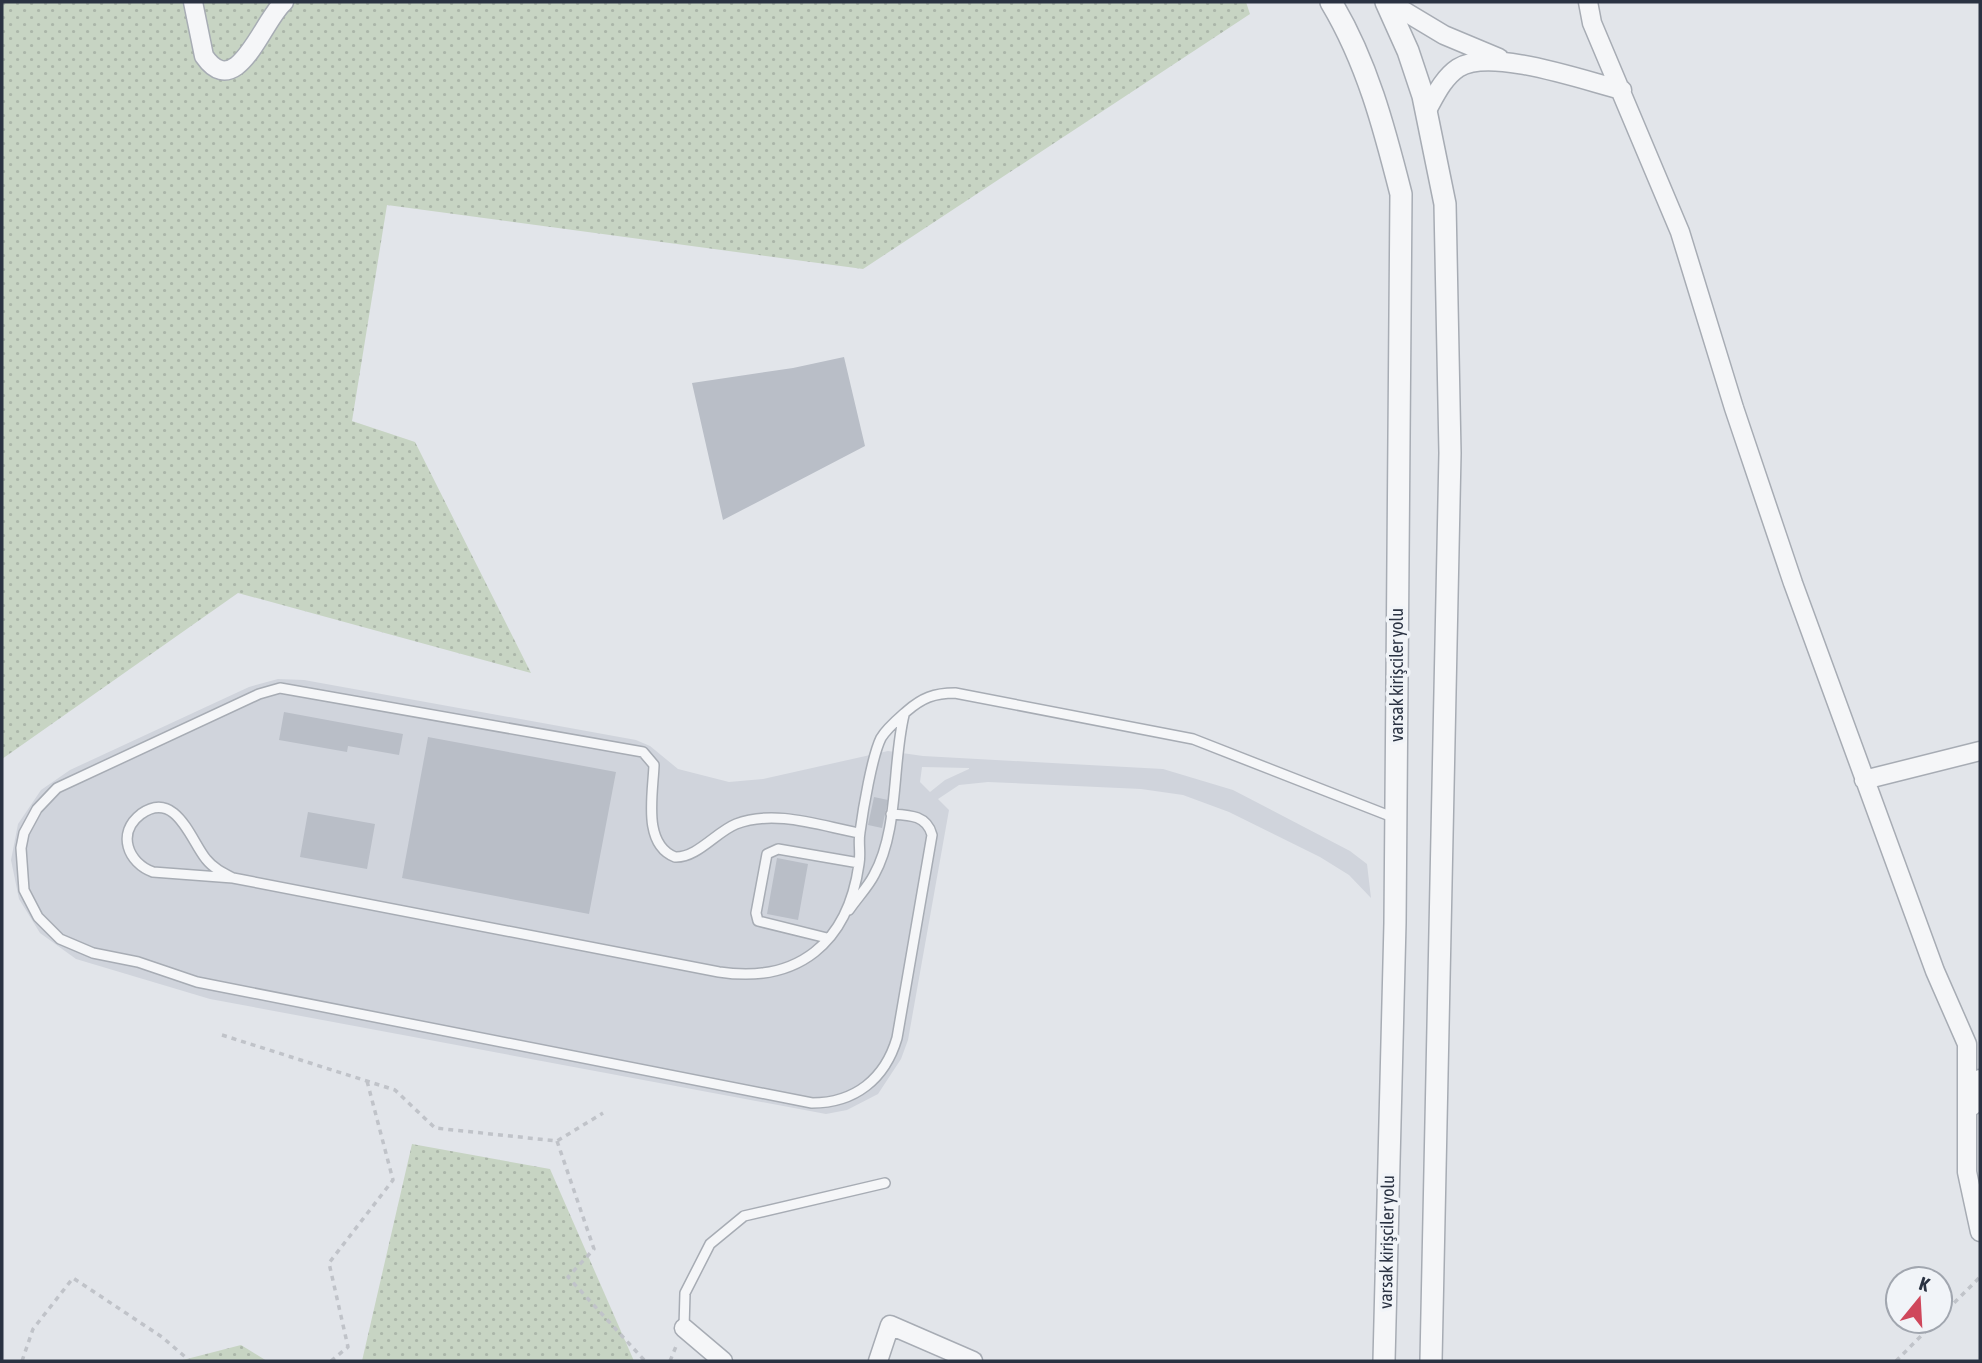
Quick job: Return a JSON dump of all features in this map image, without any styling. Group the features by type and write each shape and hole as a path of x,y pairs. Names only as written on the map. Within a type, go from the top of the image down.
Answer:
{"street":[{"path":"193,2 204,56 209,63 223,70 239,66 245,61 262,28 284,2"},
{"name":"varsak kirişciler yolu","path":"1331,2 1346,27 1377,103 1401,194 1396,818 1384,1361"},
{"path":"1387,2 1444,35 1512,64"},
{"path":"1387,2 1408,51 1426,112 1445,204 1450,453 1431,1361"},
{"path":"1588,2 1592,23 1681,232 1734,408 1864,780 1935,971 1962,1027 1967,1044 1968,1172 1980,1232"},
{"path":"1426,112 1445,80 1460,67 1486,61 1512,64 1622,90"},
{"path":"1864,780 1980,751"},
{"path":"1967,1123 1980,1079"},
{"path":"878,1361 890,1325 973,1361"},
{"path":"684,1328 723,1361"}],"lane":[{"path":"859,833 762,818 736,824 691,853 675,857 661,849 654,837 654,765 643,752 280,688 260,694 57,788 30,820 24,833 20,862 24,890 38,917 60,939 93,953 138,962 198,982 827,1103 855,1094 875,1080 888,1062 897,1038 932,835 926,822 917,817 891,814"},
{"path":"845,914 859,863 859,833 878,747 886,732 904,714 925,697 939,693 955,693 1193,739 1396,818"},
{"path":"233,878 209,863 187,825 175,813 164,810 145,811 132,823 127,846 143,868 165,873 233,878 744,975 763,975 797,965 827,938 874,875 891,814 897,745 904,714"},
{"path":"827,938 758,921 756,913 768,854 778,849 859,863"},
{"path":"684,1328 685,1293 710,1244 744,1216 885,1183"}],"path":[{"path":"222,1035 395,1090 435,1128 557,1141 603,1113"},
{"path":"331,1361 348,1347 329,1263 393,1180 367,1081"},
{"path":"557,1141 594,1249 568,1277 645,1361"},
{"path":"1954,1303 1980,1277"},
{"path":"22,1361 33,1329 73,1278 162,1337 190,1361"},
{"path":"1896,1361 1922,1335"}],"shaded area":[{"path":"278,679 304,680 636,740 650,746 678,769 729,782 763,779 888,751 923,756 1163,769 1233,790 1350,851 1367,864 1371,898 1349,875 1320,857 1229,812 1183,795 1141,789 988,782 959,785 938,799 949,810 908,1040 901,1059 878,1094 847,1110 826,1114 210,999 76,959 40,933 19,899 11,860 18,824 41,790 70,770 249,687","holes":["922,767 969,768 945,780 930,792 920,782"]}],"green space":[{"path":"2,2 1246,2 1250,14 863,269 387,205 352,421 415,442 531,673 238,593 2,759"},
{"path":"412,1144 550,1169 634,1361 362,1361"},
{"path":"241,1345 267,1361 179,1361"}],"building":[{"path":"844,357 865,446 723,520 692,383 793,368"},
{"path":"284,712 403,734 399,755 348,746 347,752 279,740"},
{"path":"428,737 616,772 589,914 402,878"},
{"path":"874,797 888,800 882,828 868,825"},
{"path":"308,812 375,824 367,869 300,857"},
{"path":"777,858 808,864 798,920 767,914"}]}
